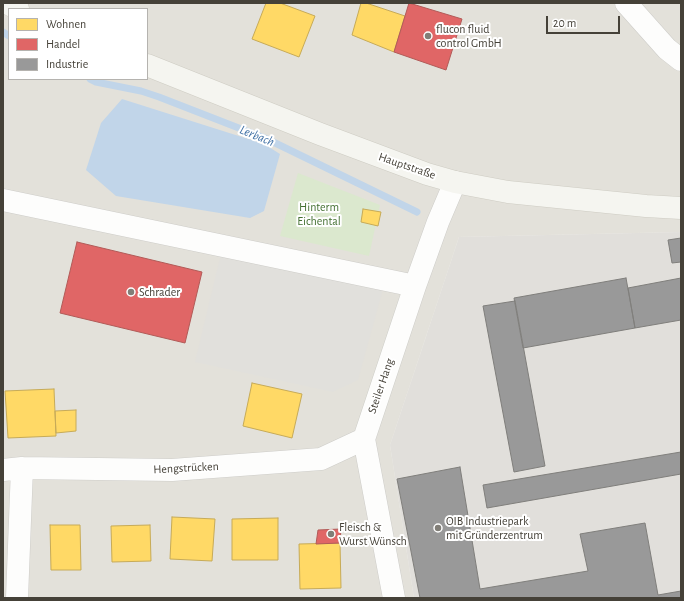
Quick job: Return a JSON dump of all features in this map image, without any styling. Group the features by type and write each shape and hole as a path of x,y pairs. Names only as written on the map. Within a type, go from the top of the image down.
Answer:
{"street":[{"path":"7,3 16,8"},
{"path":"626,3 667,49 681,60"},
{"name":"Hauptstraße","path":"148,65 320,134 427,174 455,182 508,192 646,206 681,208"},
{"name":"Steiler Hang","path":"394,598 364,439 415,286 438,222 455,182"},
{"path":"3,200 415,286"},
{"name":"Hengstrücken","path":"12,469 172,470 321,459 364,439"},
{"path":"12,469 17,598"}],"shaded area":[{"path":"3,3 681,3 681,232 459,237 390,445 414,598 3,598"},
{"path":"681,232 681,598 414,598 390,445 459,237"},
{"path":"221,254 383,289 358,380 333,392 195,362"}],"green space":[{"name":"Hinterm Eichental","path":"298,173 380,205 369,256 280,236"}],"water":[{"path":"122,99 264,144 280,154 264,211 250,218 116,196 86,170 101,123"}],"building: Wohnen":[{"path":"266,3 280,3 315,16 299,57 252,39"},
{"path":"361,3 366,3 405,16 394,52 352,35"},
{"path":"363,209 381,212 378,226 361,222"},
{"path":"252,383 302,394 292,438 243,426"},
{"path":"54,389 56,436 8,438 5,391"},
{"path":"76,410 76,431 56,433 55,411"},
{"path":"172,517 215,519 212,561 170,559"},
{"path":"278,518 278,560 232,560 232,519"},
{"path":"50,525 80,525 81,570 51,570"},
{"path":"150,525 151,561 112,562 111,526"},
{"path":"340,543 341,588 300,589 299,544"}],"building: Handel":[{"name":"flucon fluid control GmbH","path":"409,3 462,19 446,70 394,52"},
{"name":"Schrader","path":"77,242 202,272 185,343 60,313"},
{"path":"341,529 340,543 316,544 318,530"}],"building: Industrie":[{"path":"681,238 681,262 672,263 668,240"},
{"path":"626,278 635,328 523,348 514,298"},
{"path":"681,278 681,320 635,328 628,288"},
{"path":"515,301 545,466 514,472 483,306"},
{"path":"681,452 681,474 487,508 483,485"},
{"name":"OIB Industriepark mit Gründerzentrum","path":"460,467 480,589 588,571 580,534 645,523 658,595 681,591 681,598 420,598 397,479"}],"waterway":[{"name":"Lerbach","path":"3,32 8,35"},
{"name":"Lerbach","path":"92,80 141,91 159,97 267,139 417,212"}],"place":[{"name":"flucon fluid control GmbH","path":"428,36"},
{"name":"Schrader","path":"131,292"},
{"name":"OIB Industriepark mit Gründerzentrum","path":"438,528"},
{"name":"Fleisch & Wurst Wünsch","path":"331,534"}]}
